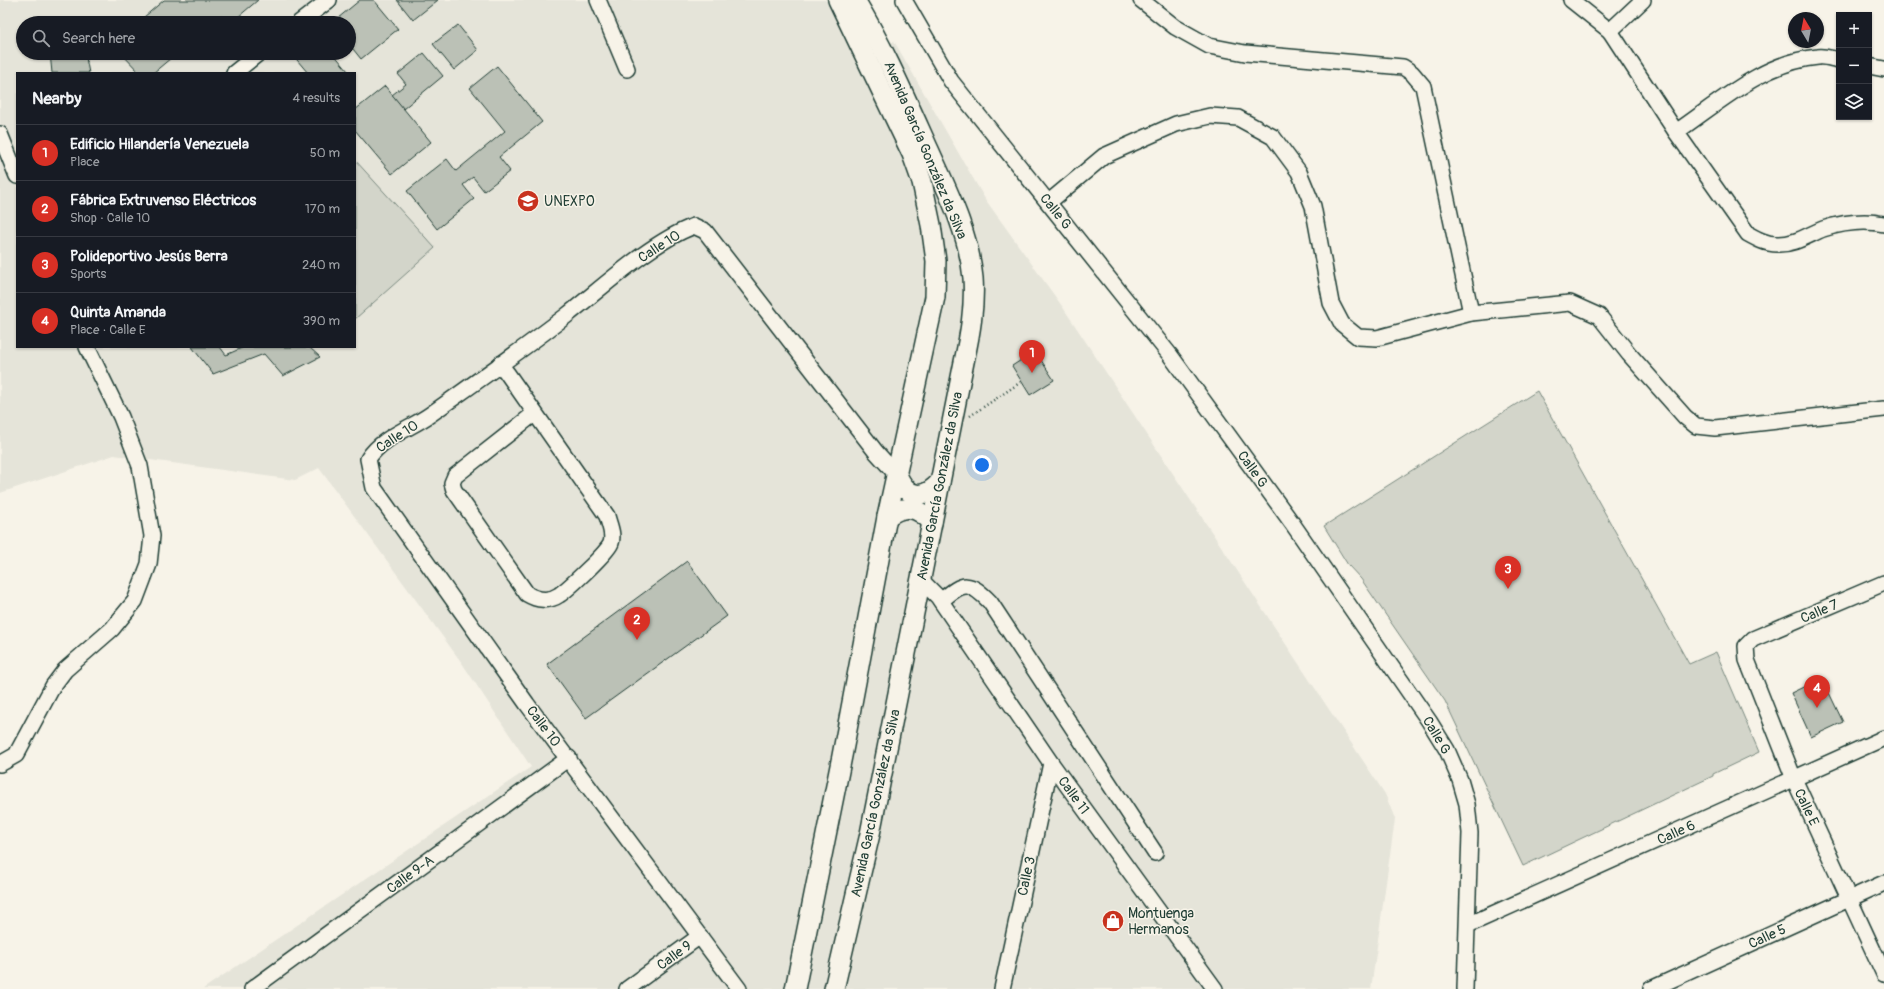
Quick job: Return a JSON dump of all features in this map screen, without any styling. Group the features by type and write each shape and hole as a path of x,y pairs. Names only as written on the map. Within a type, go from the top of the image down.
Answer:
{"main road":[{"name":"Avenida García González da Silva","path":"793,986 842,756 887,517 898,475 935,297 936,261 931,225 922,182 912,154 838,0"},
{"name":"Avenida García González da Silva","path":"834,989 870,834 972,319 974,295 968,251 951,202 923,136 876,34 855,0"},
{"path":"898,475 901,484 915,494 923,495 932,490 940,482"},
{"path":"887,517 894,512 909,508 923,513 932,522"}],"street":[{"path":"308,16 329,0"},
{"path":"598,0 627,69"},
{"name":"Calle G","path":"904,0 951,81 1170,355 1292,523 1429,721 1447,750 1460,780 1466,804 1470,833 1465,989"},
{"path":"1141,0 1175,27 1209,46 1245,53 1403,67 1412,72 1422,86 1471,313"},
{"path":"1570,0 1610,31 1676,132 1748,234 1764,242 1778,244 1798,241 1824,229 1844,224 1873,222 1884,224"},
{"path":"1610,31 1643,0"},
{"path":"1676,132 1759,74 1790,62 1820,57 1836,60"},
{"path":"235,72 250,60"},
{"path":"1872,67 1884,69"},
{"path":"1049,202 1104,156 1176,124 1210,116 1238,118 1273,137 1299,172 1313,206 1331,303 1342,324 1358,337 1377,338 1471,313 1570,303 1599,316 1634,360 1685,417 1696,426 1714,428 1884,409"},
{"path":"0,134 16,174"},
{"name":"Calle 10","path":"739,989 528,704 374,488 369,470 368,459 374,449 422,420 543,334 651,249 679,232 694,226 706,231 876,452 898,475"},
{"path":"0,764 16,755 53,686 65,670 112,629 135,601 149,564 152,536 140,466 121,417 87,348"},
{"path":"500,364 535,413 607,516 611,529 612,543 605,553 559,596 548,599 536,599 527,594 454,490 452,483 455,476 535,413"},
{"name":"Calle 11","path":"920,579 939,599 1051,763 1215,989"},
{"name":"Calle 7","path":"1753,638 1884,583"},
{"path":"916,601 939,599 966,586 975,587 990,602 1155,852"},
{"name":"Calle E","path":"1753,638 1746,646 1747,660 1794,779 1884,974"},
{"name":"Calle 6","path":"1468,925 1884,738"},
{"name":"Calle 9-A","path":"252,989 569,758"},
{"name":"Calle 3","path":"1002,989 1051,763"},
{"name":"Calle 5","path":"1651,989 1884,883"},
{"name":"Calle 9","path":"627,989 700,936"}],"path":[{"path":"950,431 1021,382"}],"shaded area":[{"path":"0,0 836,0 867,59 894,41 985,199 1062,306 1385,794 1395,819 1371,989 203,989 531,767 462,663 319,468 295,480 114,455 0,493"},
{"path":"356,161 435,248 356,318"},
{"path":"1537,391 1689,664 1716,652 1759,752 1713,774 1713,776 1523,866 1445,701 1361,579 1348,565 1324,526"}],"building":[{"path":"164,0 258,0 239,16 145,16"},
{"path":"360,0 374,0 398,29 361,59 356,53 356,16 341,16"},
{"path":"397,0 438,0 413,20"},
{"path":"458,25 478,50 454,70 433,44"},
{"path":"424,53 443,76 403,109 392,95 406,84 398,74"},
{"path":"51,60 86,60 89,72 52,72"},
{"path":"128,60 169,60 154,72 139,72"},
{"path":"297,60 339,60 348,71 347,72 307,72"},
{"path":"497,66 542,122 499,157 510,171 484,191 473,177 463,185 474,199 437,229 407,191 447,159 456,171 505,131 470,88"},
{"path":"385,86 431,142 392,174 356,131 356,109"},
{"path":"193,348 221,348 226,355 242,348 310,348 320,357 283,376 264,354 213,374"},
{"path":"1035,351 1054,380 1030,395 1012,366"},
{"path":"687,561 727,616 586,718 547,664"},
{"path":"1822,678 1843,722 1811,737 1791,693"}],"place":[{"name":"UNEXPO","path":"528,201"},
{"name":"Edificio Hilandería Venezuela","path":"1032,373"},
{"name":"Polideportivo Jesús Berra","path":"1508,589"},
{"name":"Fábrica Extruvenso Eléctricos","path":"637,640"},
{"name":"Quinta Amanda","path":"1817,708"},
{"name":"Montuenga Hermanos","path":"1113,921"}]}
